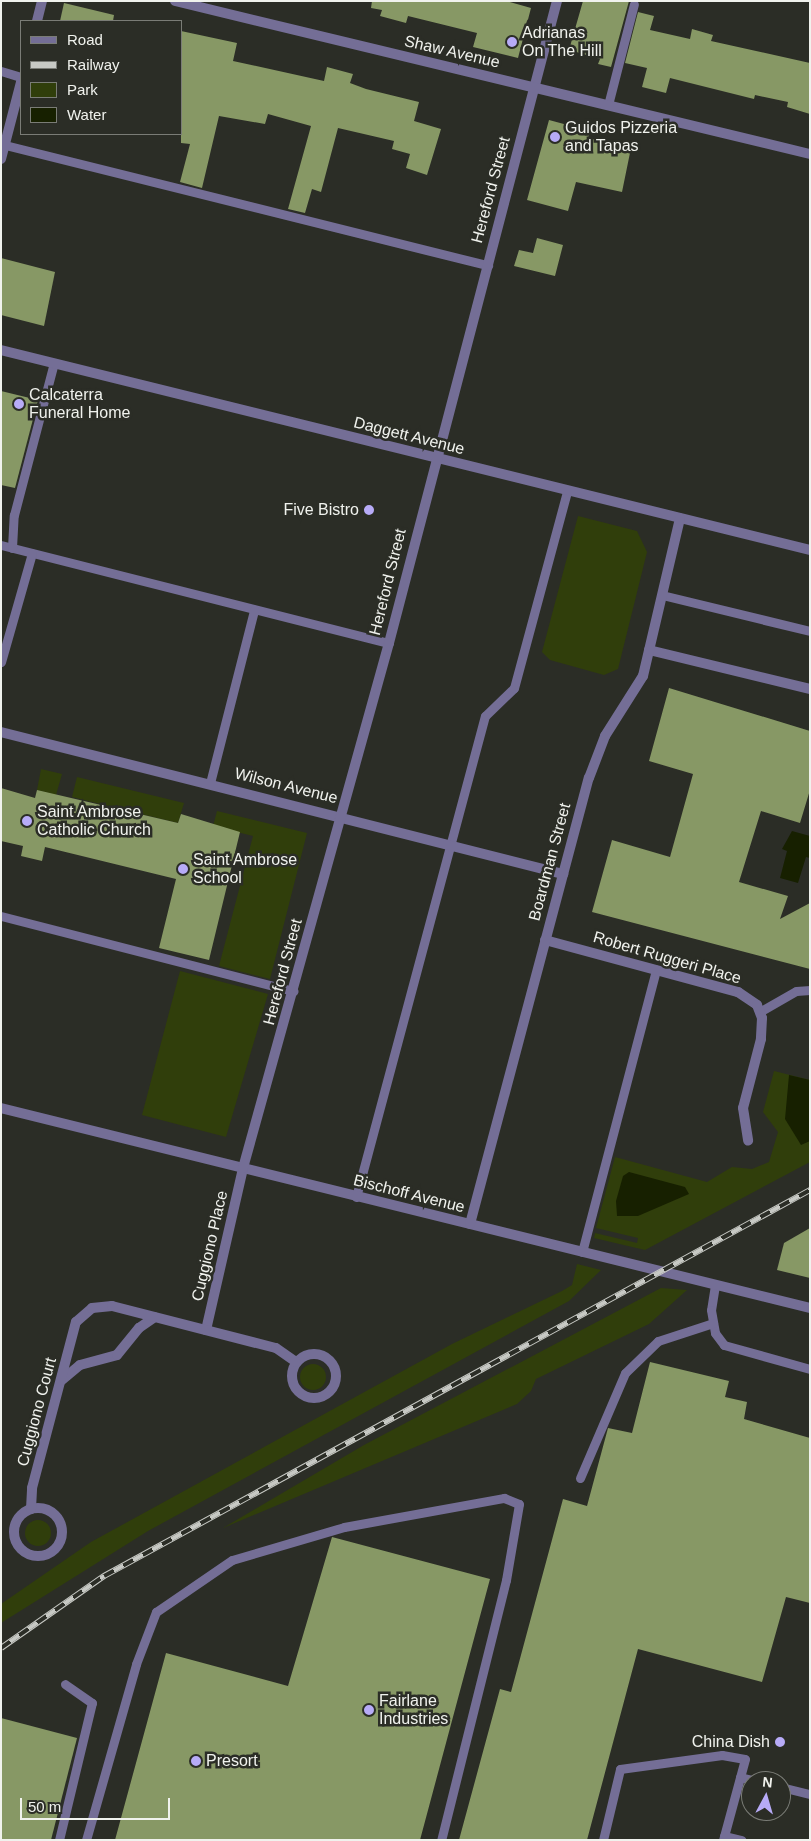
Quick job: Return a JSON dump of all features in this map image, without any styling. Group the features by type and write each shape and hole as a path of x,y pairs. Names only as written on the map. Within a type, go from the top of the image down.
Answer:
{"street":[{"path":"37,20 42,1"},
{"name":"Shaw Avenue","path":"175,1 810,154"},
{"name":"Hereford Street","path":"243,1168 294,991 340,815 389,643 434,458 488,265 557,1"},
{"path":"1,160 20,86"},
{"name":"Daggett Avenue","path":"1,350 810,550"},
{"name":"Boardman Street","path":"470,1224 596,754 637,690 649,650 680,518"},
{"path":"649,650 810,689"},
{"name":"Wilson Avenue","path":"1,732 340,815 563,874"},
{"name":"Robert Ruggeri Place","path":"545,940 738,992 761,1011"},
{"path":"748,1141 743,1108 761,1039 761,1011"},
{"name":"Bischoff Avenue","path":"1,1108 810,1308"},
{"name":"Cuggiono Place","path":"206,1330 243,1168"},
{"name":"Cuggiono Court","path":"31,1509 32,1488 76,1322 80,1314 102,1306 156,1317"},
{"path":"60,1382 80,1365 117,1356 138,1328 156,1317 276,1348 296,1362"},
{"path":"316,1354 329,1360 336,1380 329,1392 308,1398 296,1390 291,1376 296,1362 316,1354"},
{"path":"31,1509 48,1510 60,1521 58,1545 46,1554 31,1555 15,1540 19,1518 31,1509"}],"lane":[{"path":"608,106 634,4"},
{"path":"1,71 20,77"},
{"path":"5,145 488,265"},
{"path":"12,548 14,515 54,363"},
{"path":"356,1196 485,716 514,688 567,491"},
{"path":"1,545 389,643"},
{"path":"1,662 32,553"},
{"path":"662,594 810,631"},
{"path":"210,783 254,610"},
{"path":"1,916 294,991"},
{"path":"582,1252 656,970"},
{"path":"761,1011 796,991 810,990"},
{"path":"715,1284 713,1323 724,1345 810,1370"},
{"path":"580,1478 614,1393 631,1366 658,1341 713,1323"},
{"path":"86,1840 156,1612 232,1560 344,1528 504,1498 519,1504 506,1580 441,1840"},
{"path":"58,1840 92,1704 65,1684"},
{"path":"602,1840 620,1769 722,1755 745,1759 724,1838 742,1840"},
{"path":"791,1789 810,1794"}],"green space":[{"path":"578,516 637,531 647,552 618,669 604,675 550,660 542,652"},
{"path":"41,769 62,774 56,795 37,790"},
{"path":"77,777 184,803 178,823 72,797"},
{"path":"217,811 307,833 270,979 219,966 253,836 213,826"},
{"path":"180,971 268,994 226,1137 142,1115"},
{"path":"774,1071 810,1080 810,1162 645,1250 594,1238 595,1233 637,1243 638,1238 596,1228 615,1157 707,1182 732,1167 752,1169 769,1162 778,1132 763,1112"},
{"path":"577,1264 601,1270 569,1301 148,1531 1,1623 1,1604 91,1542 452,1344 562,1291 572,1285"},
{"path":"661,1288 687,1290 649,1324 536,1379 531,1391 517,1404 223,1528 364,1445"},
{"path":"313,1364 322,1368 326,1377 322,1386 313,1390 304,1386 300,1377 304,1368"},
{"path":"38,1520 47,1524 51,1533 47,1542 38,1546 29,1542 25,1533 29,1524"}],"water":[{"path":"792,831 810,836 810,858 806,857 798,883 780,878 787,851 782,849"},
{"path":"789,1075 810,1080 810,1141 801,1145 785,1119"},
{"path":"629,1172 685,1187 689,1194 638,1216 617,1216 616,1201 623,1176"}],"building":[{"path":"372,1 506,1 531,8 518,58 473,47 477,33 408,16 406,23 380,16 382,10 371,8"},
{"path":"583,1 629,1 611,67 598,64 600,59 569,50"},
{"path":"64,3 114,15 113,20 60,20"},
{"path":"638,12 654,16 650,30 690,39 692,29 713,35 711,41 810,63 810,114 787,107 788,102 755,95 754,99 670,78 666,93 642,87 647,68 625,63"},
{"path":"182,31 237,43 233,61 324,81 327,67 353,74 350,83 366,89 419,102 414,121 441,129 427,175 406,168 410,154 392,149 394,141 338,128 321,192 312,189 305,213 288,209 311,126 268,114 265,124 219,116 202,188 180,182 190,144 181,143"},
{"path":"549,120 590,131 588,138 631,148 622,192 576,182 568,211 527,200"},
{"path":"537,238 563,245 555,276 514,266 519,250 533,253"},
{"path":"1,258 55,272 44,326 1,315"},
{"path":"1,391 38,400 15,488 1,485"},
{"path":"669,688 810,731 810,790 800,823 761,811 739,882 788,896 780,919 810,903 810,969 592,912 612,840 670,857 693,774 649,761"},
{"name":"Saint Ambrose School","path":"1,788 35,798 37,790 178,823 181,814 240,832 209,960 159,948 176,879 45,847 42,861 21,856 23,846 1,841"},
{"path":"810,1228 810,1278 777,1270 784,1243"},
{"path":"650,1362 729,1381 725,1397 747,1402 744,1419 810,1438 810,1603 786,1597 762,1682 638,1649 587,1840 459,1840 500,1689 511,1692 563,1499 587,1506 608,1428 632,1433"},
{"name":"Fairlane Industries","path":"332,1537 490,1579 420,1840 115,1840 166,1653 288,1686"},
{"path":"1,1718 77,1738 51,1840 1,1840"}],"railway":[{"path":"1,1648 104,1576 810,1190"}],"place":[{"name":"Adrianas On The Hill","path":"512,42"},
{"name":"Guidos Pizzeria and Tapas","path":"555,137"},
{"name":"Calcaterra Funeral Home","path":"19,404"},
{"name":"Five Bistro","path":"369,510"},
{"name":"Saint Ambrose Catholic Church","path":"27,821"},
{"name":"Saint Ambrose School","path":"183,869"},
{"name":"Fairlane Industries","path":"369,1710"},
{"name":"China Dish","path":"780,1742"},
{"name":"Presort","path":"196,1761"}]}
